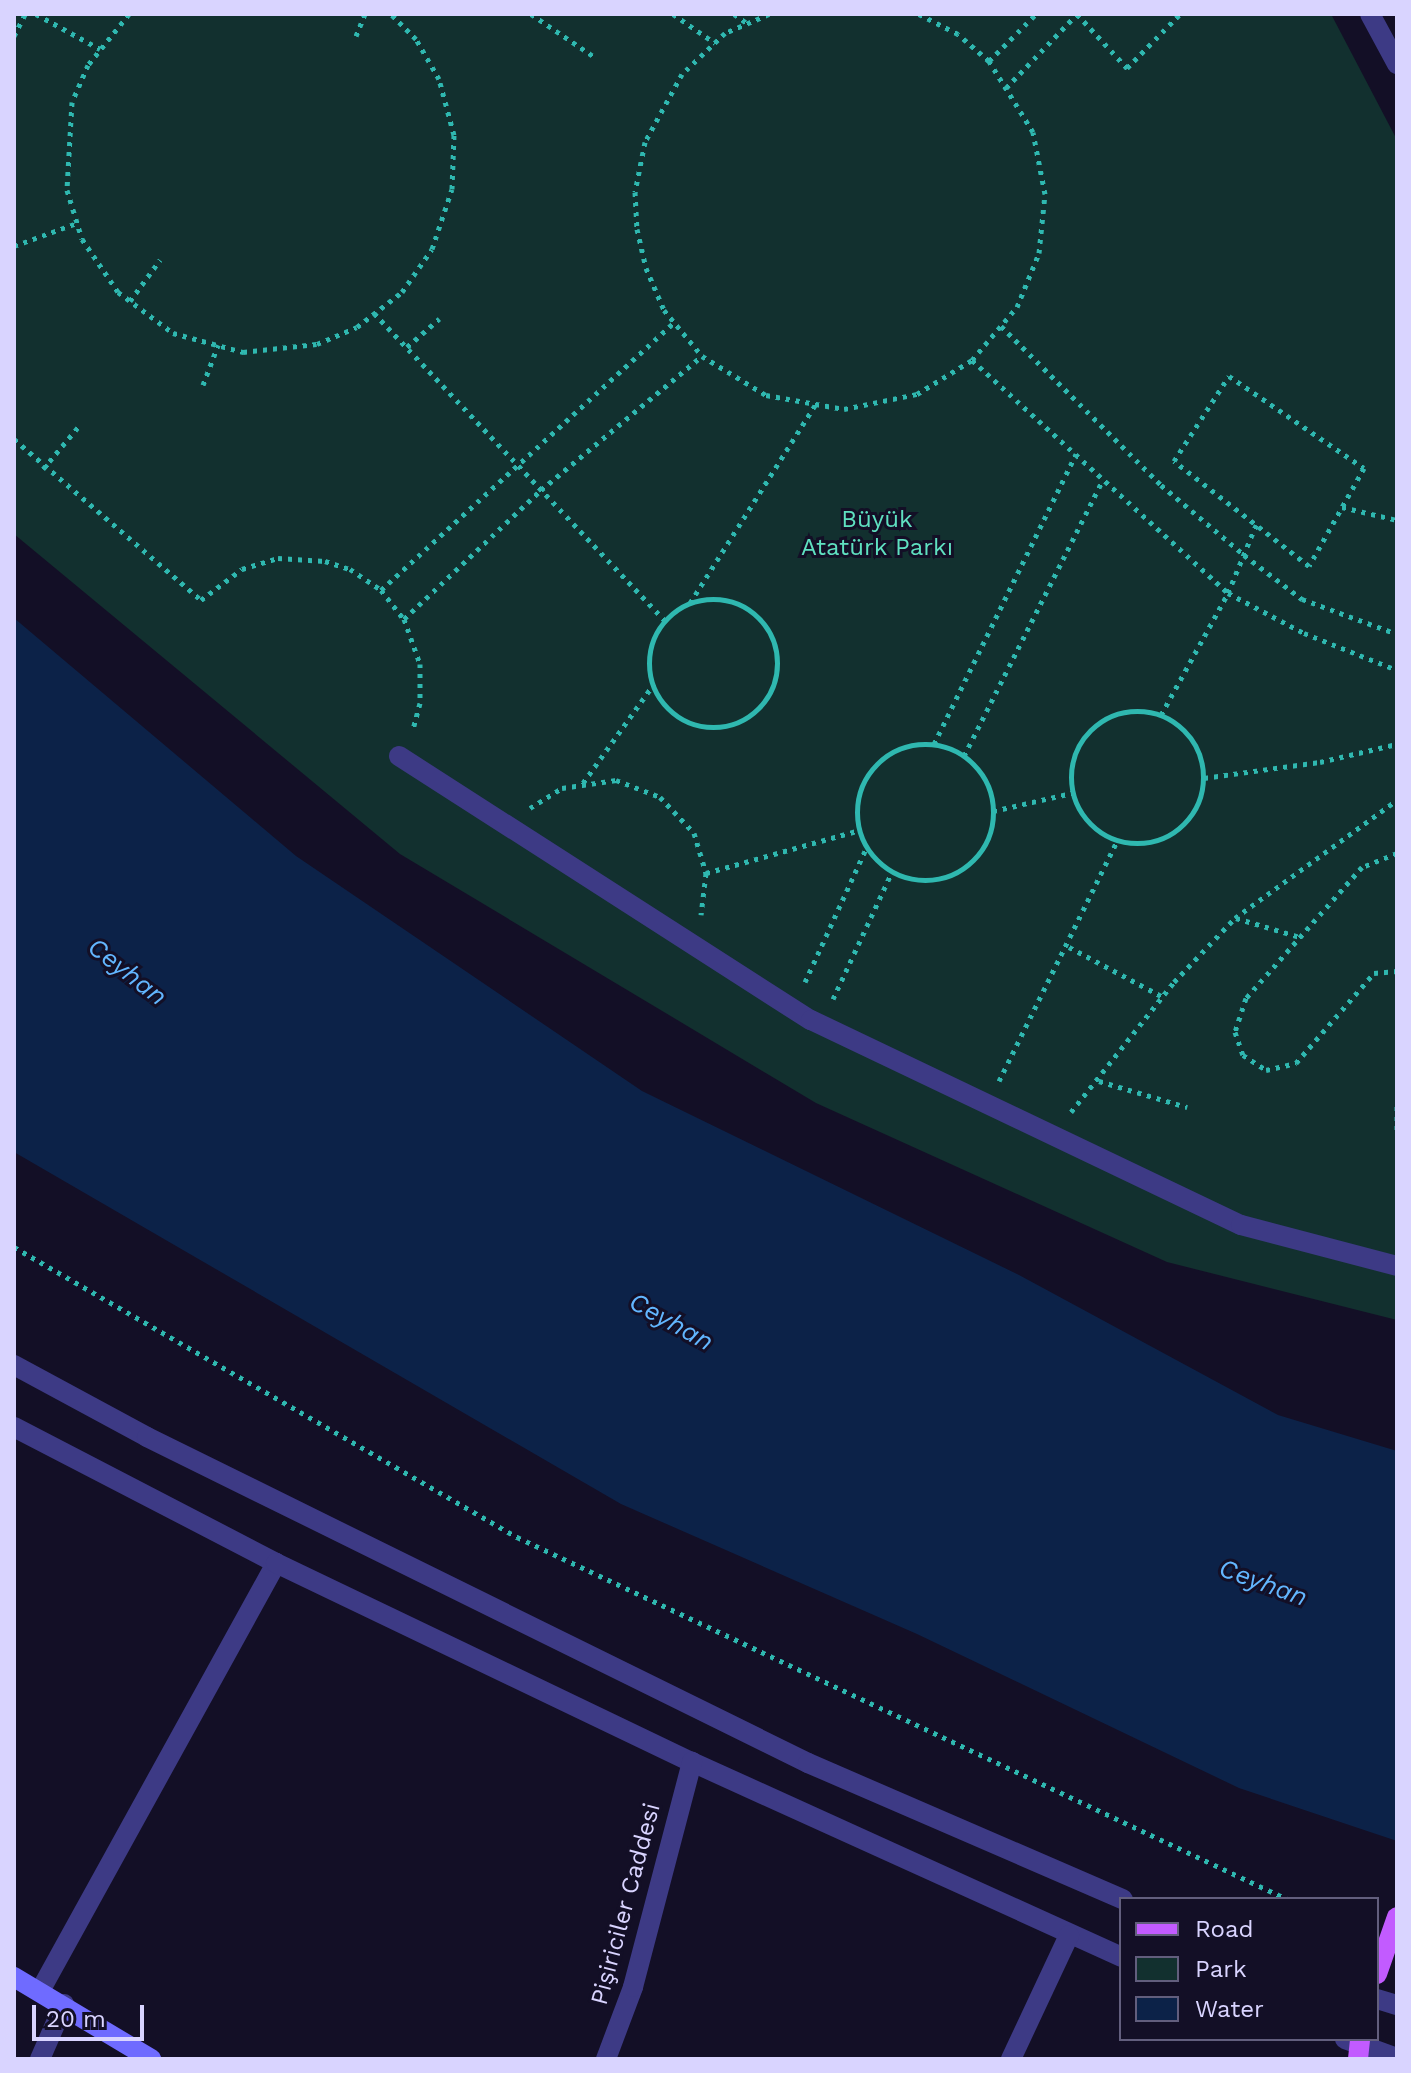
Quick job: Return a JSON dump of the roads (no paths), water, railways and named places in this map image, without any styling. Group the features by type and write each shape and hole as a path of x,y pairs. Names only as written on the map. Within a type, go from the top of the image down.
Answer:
{"main road":[{"path":"1379,1968 1397,1917"},
{"path":"14,1977 64,2004 151,2059"}],"street":[{"path":"1370,14 1397,64"},
{"path":"399,756 514,826 689,946 821,1025 986,1105 1052,1132 1241,1225 1397,1266"},
{"path":"14,1365 147,1437 808,1763 1119,1897"},
{"path":"14,1427 276,1563 692,1762 1119,1956"},
{"path":"40,1991 276,1563"},
{"name":"Pişiriciler Caddesi","path":"606,2059 633,1987 692,1762"},
{"path":"1011,2059 1069,1935"},
{"path":"40,2059 64,2004"},
{"path":"1354,2048 1397,2058"}],"water":[{"name":"Ceyhan","path":"14,618 296,856 642,1091 1019,1275 1278,1415 1397,1451 1397,1841 1239,1788 917,1634 621,1504 14,1152"}],"park label":[{"name":"Büyük Atatürk Parkı","path":"877,534"}]}
